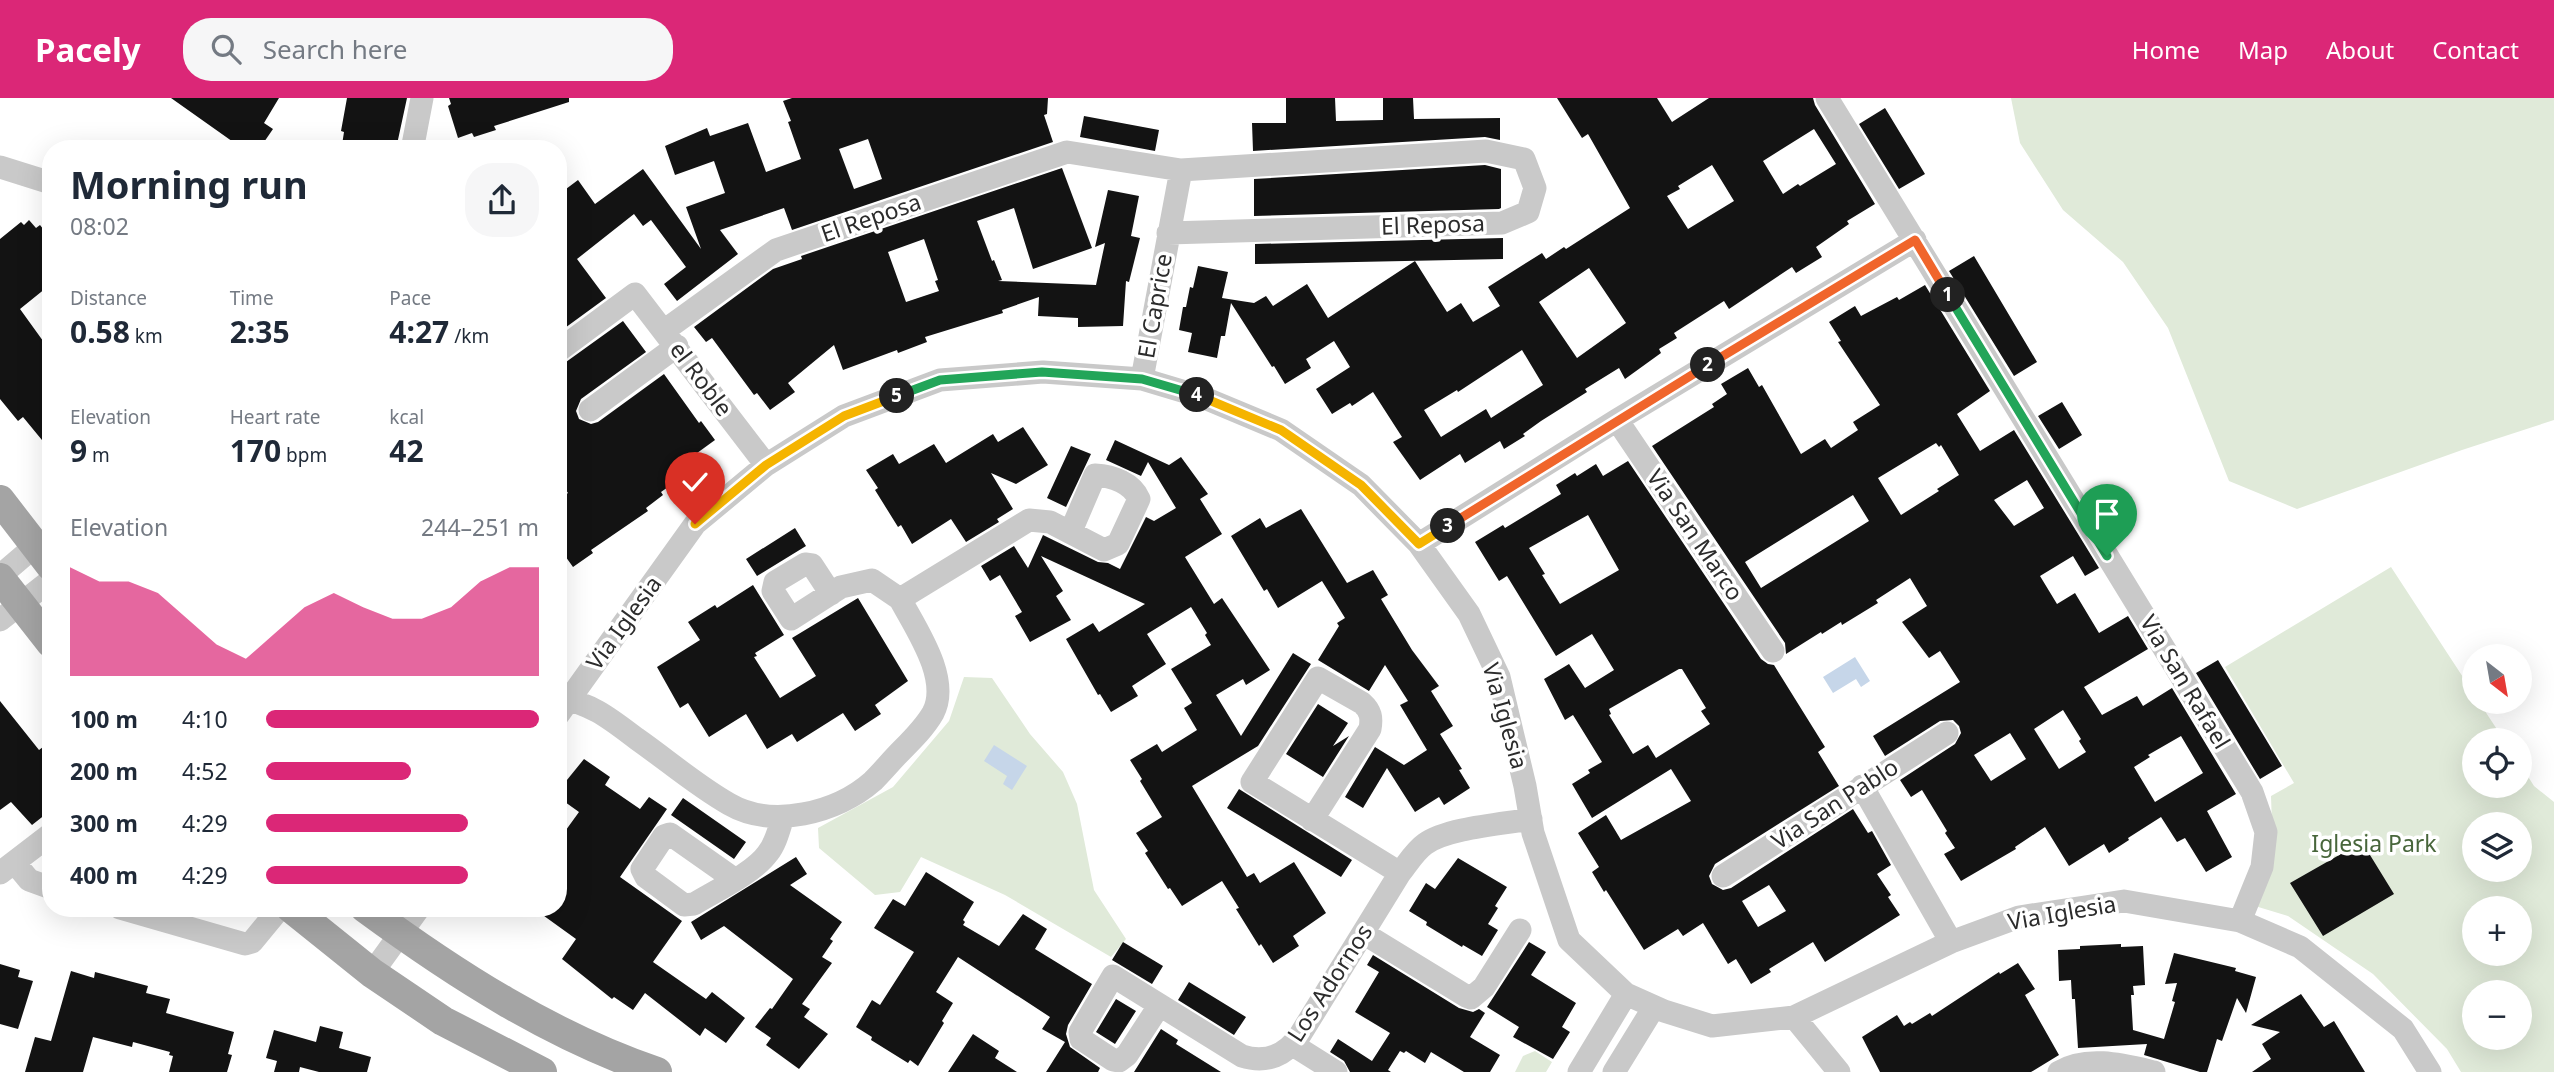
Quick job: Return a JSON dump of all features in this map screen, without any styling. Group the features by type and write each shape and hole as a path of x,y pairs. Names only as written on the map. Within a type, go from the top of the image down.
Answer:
{"main road":[{"path":"0,500 42,555"},
{"path":"0,577 10,612 42,636"},
{"path":"302,917 372,973 443,1021 542,1072"},
{"path":"377,917 472,983 554,1028 627,1062 657,1072"}],"street":[{"path":"414,140 422,98"},
{"name":"Via San Rafael","path":"1827,98 2252,792 2266,832 2262,867 2240,921"},
{"name":"El Reposa","path":"590,410 776,250 1067,152 1181,170 1486,151 1524,159 1535,188 1528,212 1502,223 1168,233"},
{"path":"0,167 42,180"},
{"path":"1168,233 1181,170"},
{"name":"El Caprice","path":"1142,379 1168,233"},
{"path":"1419,544 1616,420 1915,240"},
{"name":"el Roble","path":"567,344 635,294 766,465"},
{"name":"Via Iglesia","path":"567,691 695,524 766,465 844,416 940,380 1042,372 1142,379 1202,397 1281,430 1361,485 1419,544 1469,614 1499,677 1525,786 1533,833 1569,940 1626,994 1654,1007 1712,1026 1794,1017 1951,942 2019,916 2124,901 2240,921 2300,947 2403,1029 2430,1072"},
{"name":"Via San Marco","path":"1616,420 1773,651"},
{"path":"900,599 1029,520 1050,522 1104,550 1118,544 1139,499 1135,488 1108,476 1095,475 1071,531"},
{"path":"0,577 42,556"},
{"path":"567,701 594,708 729,804 759,816 783,817 816,812 859,791 873,780 916,735 933,714 938,701 934,669 929,655 900,599 872,580 841,587 831,594 791,620 773,591 775,582 805,564 811,565 831,594"},
{"path":"10,612 42,587"},
{"path":"1312,820 1370,729 1371,720 1368,708 1362,703 1318,678 1252,782 1312,820 1400,873"},
{"name":"Via San Pablo","path":"1723,876 1947,733"},
{"path":"1862,786 1951,942"},
{"path":"734,879 767,855 775,842 783,817"},
{"name":"Los Adornos","path":"1158,1006 1127,1055 1119,1061 1112,1060 1081,1040 1080,1032 1113,976 1242,1056 1254,1060 1274,1057 1293,1045 1400,873 1419,848 1437,837 1531,819"},
{"path":"42,841 8,868 42,885"},
{"path":"151,917 245,944 252,942 273,917"},
{"path":"372,973 412,917"},
{"path":"1363,933 1471,998 1484,987 1520,930"},
{"path":"1579,1072 1626,994"},
{"path":"1614,1072 1654,1007"},
{"path":"1794,1017 1839,1072"},
{"path":"1293,1045 1336,1072"},
{"path":"2059,1072 2071,1065 2117,1063 2154,1072"}],"green space":[{"path":"2011,98 2554,98 2554,420 2297,509 2229,481 2168,328 2123,262 2063,210 2020,143"},
{"name":"Iglesia Park","path":"2391,567 2462,676 2462,714 2487,714 2496,728 2462,728 2462,798 2532,798 2532,783 2554,802 2554,1072 2461,1072 2447,1049 2373,974 2288,916 2255,906 2273,854 2271,796 2294,783 2225,667"},
{"path":"964,677 992,678 1030,734 1063,772 1077,804 1094,890 1126,939 1111,957 1005,895 921,857 900,892 875,895 819,848 818,828 893,787 949,721"},
{"path":"1535,1051 1552,1062 1546,1072 1515,1072 1523,1056"}],"water":[{"path":"1855,657 1870,681 1861,687 1856,679 1833,693 1823,677"},
{"path":"994,745 1027,766 1012,790 1003,784 1007,776 984,761"}],"building":[{"path":"171,98 279,98 264,123 273,129 265,140 230,140"},
{"path":"347,98 407,98 398,140 343,140 344,132 341,131"},
{"path":"449,98 569,98 569,102 494,126 496,130 474,137 472,133 458,138 448,106 451,104"},
{"path":"792,98 1048,98 1047,114 1044,115 1053,142 792,230 784,208 720,230 738,254 677,301 664,284 686,267 651,220 643,226 634,214 577,259 606,298 567,326 567,188 578,180 595,204 643,169 701,249 686,207 725,193 714,161 675,175 665,146 707,128 710,136 748,123 766,172 801,159 788,122 791,121 783,101","holes":["868,139 882,179 854,189 839,149"]},
{"path":"1286,98 1335,98 1336,121 1383,120 1383,98 1413,98 1414,119 1500,118 1500,140 1485,137 1253,151 1252,123 1286,123"},
{"path":"1557,98 1657,98 1672,122 1709,98 1813,98 1875,204 1847,221 1849,224 1816,247 1822,257 1796,273 1792,267 1729,309 1724,301 1674,333 1677,338 1659,349 1661,353 1625,379 1619,368 1585,389 1587,392 1541,421 1523,434 1525,436 1504,449 1500,441 1465,463 1460,454 1420,480 1393,442 1402,437 1373,392 1352,406 1350,403 1332,414 1316,389 1350,367 1334,341 1306,359 1311,368 1285,384 1231,303 1225,336 1221,336 1217,358 1188,352 1192,333 1179,330 1183,307 1186,307 1190,287 1193,288 1198,266 1228,272 1222,298 1254,303 1266,296 1273,306 1307,284 1328,318 1415,261 1447,312 1461,303 1473,322 1500,306 1488,287 1542,253 1546,259 1564,247 1566,249 1630,208 1588,134 1582,138","holes":["1814,129 1836,164 1783,194 1763,161","1712,165 1734,201 1688,229 1667,196 1680,189 1678,186","1589,268 1626,323 1577,358 1539,302","1522,350 1543,385 1491,418 1486,409 1441,437 1424,410 1457,390 1458,392"]},
{"path":"1885,108 1925,174 1899,189 1859,124"},
{"path":"1084,116 1159,130 1155,151 1080,137"},
{"path":"1485,165 1501,169 1499,209 1254,216 1254,179"},
{"path":"1062,168 1092,248 1033,269 1014,208 977,221 1002,280 998,281 1096,285 1105,243 1095,247 1108,190 1139,196 1131,236 1140,238 1129,282 1126,281 1123,326 1078,327 1078,318 1038,316 1039,297 1002,310 1003,313 925,337 927,342 898,353 897,350 843,370 834,345 788,383 795,392 770,410 757,393 754,395 712,338 706,342 694,327 773,269 802,259 801,256","holes":["924,239 938,280 935,281 939,291 906,302 888,252"]},
{"path":"29,220 36,228 40,225 42,228 42,291 20,309 42,340 42,440 23,417 18,421 0,399 0,239 21,222 24,225"},
{"path":"1503,238 1503,259 1255,264 1255,244"},
{"path":"1974,256 2037,362 2014,376 1949,271"},
{"path":"1925,285 1990,391 1957,414 1980,451 2014,430 2099,568 2085,576 2073,556 2040,576 2057,604 2075,593 2099,633 2128,616 2148,649 2084,687 2102,715 2137,696 2143,706 2172,688 2236,794 2207,811 2232,857 2206,872 2185,838 2177,842 2161,817 2109,853 2104,844 2069,866 2045,827 2015,847 2016,849 1961,881 1944,854 1955,848 1945,833 1947,831 1922,790 1911,797 1900,780 1955,744 1961,733 1959,726 1953,720 1940,721 1885,756 1873,736 1960,682 1940,651 1929,658 1902,622 1927,606 1910,578 1876,600 1878,603 1842,625 1841,622 1822,634 1821,632 1786,654 1785,643 1652,446 1714,407 1712,404 1727,394 1721,384 1748,368 1759,387 1762,385 1801,454 1825,439 1831,448 1858,430 1853,422 1880,405 1838,342 1841,341 1829,322 1855,306 1861,316 1897,297 1899,300","holes":["1936,443 1939,447 1941,445 1959,475 1901,515 1878,478","2027,480 2044,508 2014,526 1994,500","1853,495 1869,521 1761,588 1745,562","2063,710 2086,752 2059,769 2034,729","2010,733 2026,759 1991,781 1974,755","2181,736 2203,773 2155,802 2134,767 2150,757 2148,755"]},
{"path":"623,321 646,352 581,399 576,411 579,419 591,424 598,422 664,374 699,423 701,421 715,440 693,456 699,465 661,492 663,495 646,508 648,511 591,550 593,553 573,567 567,559 567,361"},
{"path":"2062,402 2082,435 2059,449 2038,416"},
{"path":"1023,427 1048,465 1016,484 991,473 1013,509 997,519 999,522 966,542 951,519 912,544 875,490 878,488 866,470 893,454 899,464 934,444 946,463 993,434 998,442"},
{"path":"1115,440 1169,465 1181,457 1208,494 1200,499 1222,534 1185,557 1214,604 1222,598 1270,670 1246,685 1243,679 1216,695 1241,736 1293,653 1311,664 1258,746 1192,786 1247,877 1254,873 1260,883 1294,862 1326,913 1293,936 1299,946 1273,963 1261,944 1259,946 1222,881 1182,906 1145,853 1148,851 1136,833 1162,817 1130,760 1157,744 1162,752 1197,730 1184,708 1192,703 1171,669 1211,645 1191,607 1147,634 1166,664 1132,686 1138,696 1111,712 1100,694 1098,695 1066,639 1093,623 1099,632 1145,604 1041,556 1063,591 1056,596 1071,620 1030,642 1015,616 1022,612 1000,575 990,581 981,566 1014,546 1028,568 1043,535 1098,562 1120,569 1146,517 1154,521 1176,508 1148,462 1141,476 1106,460"},
{"path":"1071,446 1091,454 1066,507 1047,498"},
{"path":"1628,461 1761,659 1774,665 1825,747 1818,752 1839,786 1715,864 1709,876 1712,884 1723,890 1731,888 1853,809 1868,833 1872,831 1891,865 1877,874 1900,915 1825,962 1813,942 1769,969 1771,972 1751,984 1736,959 1728,964 1703,923 1683,936 1678,929 1644,950 1592,872 1599,867 1578,833 1606,815 1621,840 1691,801 1671,769 1592,818 1572,784 1602,762 1573,715 1565,720 1544,679 1569,664 1585,688 1614,670 1592,634 1556,656 1507,576 1499,581 1475,542 1503,525 1505,528 1561,494 1556,485 1575,473 1577,476 1596,464 1603,476","holes":["1588,515 1619,570 1560,604 1529,548","1682,669 1706,708 1701,711 1710,724 1656,758 1648,745 1633,754 1609,715 1609,709","1769,885 1786,911 1758,927 1742,901"]},
{"path":"1301,509 1347,583 1373,570 1388,595 1381,599 1412,650 1439,686 1431,691 1453,726 1440,734 1462,769 1459,770 1470,788 1444,805 1439,797 1415,812 1387,768 1363,808 1345,797 1375,747 1404,765 1427,750 1400,705 1408,701 1385,665 1369,691 1318,660 1339,626 1337,623 1345,618 1322,581 1278,608 1267,589 1264,591 1231,536 1260,518 1266,528"},
{"path":"795,528 806,546 757,576 746,559"},
{"path":"753,585 784,635 755,653 757,656 754,657 780,698 816,676 792,638 858,598 908,681 875,705 881,714 855,731 843,713 797,742 792,734 767,749 746,714 709,737 688,703 680,708 657,667 700,640 688,622 715,605 717,608"},
{"path":"2218,660 2282,766 2260,779 2196,673"},
{"path":"0,701 39,750 42,748 42,817 32,825 11,802 0,810"},
{"path":"1318,704 1348,723 1333,746 1349,736 1323,777 1286,754"},
{"path":"584,759 610,777 605,785 640,809 649,797 667,809 620,877 682,921 653,962 706,999 712,992 745,1018 726,1043 705,1028 700,1036 645,993 633,1010 614,997 612,999 562,959 576,939 545,917 567,917 567,829 579,812 567,803 567,780"},
{"path":"1239,789 1352,860 1341,877 1227,808"},
{"path":"683,798 746,842 734,859 671,815"},
{"path":"2362,842 2394,894 2323,936 2290,883"},
{"path":"796,857 807,874 790,885 842,922 822,957 832,963 802,1004 810,1009 804,1017 828,1034 799,1069 766,1045 771,1038 755,1027 770,1008 772,1009 793,979 724,926 701,940 691,922"},
{"path":"1458,858 1507,887 1488,924 1498,930 1482,956 1426,925 1427,922 1409,911 1426,883 1435,889"},
{"path":"926,872 974,902 963,920 963,925 999,946 1023,914 1047,929 1035,949 1092,984 1068,1025 1066,1034 1070,1047 1100,1068 1098,1072 1046,1072 1065,1042 1042,1029 1050,1017 958,957 936,992 953,1003 918,1066 910,1060 908,1063 871,1040 872,1037 856,1027 872,1000 880,1005 914,952 874,928 893,899 905,906"},
{"path":"1123,942 1163,966 1152,984 1112,960"},
{"path":"1529,942 1546,952 1531,975 1576,1003 1562,1027 1570,1032 1553,1059 1513,1037 1519,1027 1487,1007"},
{"path":"2121,944 2121,947 2143,946 2145,985 2133,986 2133,1030 2164,1039 2175,1002 2172,1001 2177,983 2165,984 2174,953 2236,968 2235,971 2256,977 2246,1013 2237,998 2222,1041 2217,1039 2207,1072 2144,1055 2147,1044 2078,1048 2075,999 2072,999 2071,980 2059,981 2058,950"},
{"path":"1373,955 1459,1008 1473,1012 1479,1009 1485,1013 1470,1037 1500,1055 1490,1072 1464,1072 1431,1052 1425,1063 1406,1051 1400,1051 1388,1070 1391,1072 1350,1072 1344,1061 1330,1052 1338,1039 1372,1061 1390,1033 1355,1012 1379,972 1367,965"},
{"path":"2018,963 2035,989 2025,995 2059,1055 2031,1072 1880,1072 1862,1037 1897,1015 1904,1026 1930,1013 1932,1016 1999,972 2000,974"},
{"path":"0,964 20,970 18,977 33,981 18,1029 0,1024"},
{"path":"71,971 94,978 95,972 148,986 146,993 170,999 166,1013 234,1032 228,1054 232,1055 227,1072 169,1072 173,1056 169,1055 170,1052 133,1042 132,1047 93,1037 83,1072 25,1072 35,1037 51,1041"},
{"path":"1189,982 1246,1017 1234,1035 1178,1000"},
{"path":"2301,994 2324,1027 2334,1021 2365,1072 2252,1072 2271,1059 2262,1044 2280,1032 2251,1025"},
{"path":"1116,999 1136,1011 1115,1044 1096,1032"},
{"path":"320,1026 343,1032 339,1048 371,1057 367,1072 319,1072 300,1067 299,1072 274,1072 277,1061 266,1058 274,1030 316,1042"},
{"path":"1161,1029 1178,1040 1176,1044 1221,1072 1134,1072"},
{"path":"973,1034 999,1051 995,1058 1017,1072 948,1072"}],"route":[{"path":"695,524 766,465 844,416 940,380 1042,372 1142,379 1202,397 1281,430 1361,485 1419,544 1616,420 1915,240 2107,556"}]}
